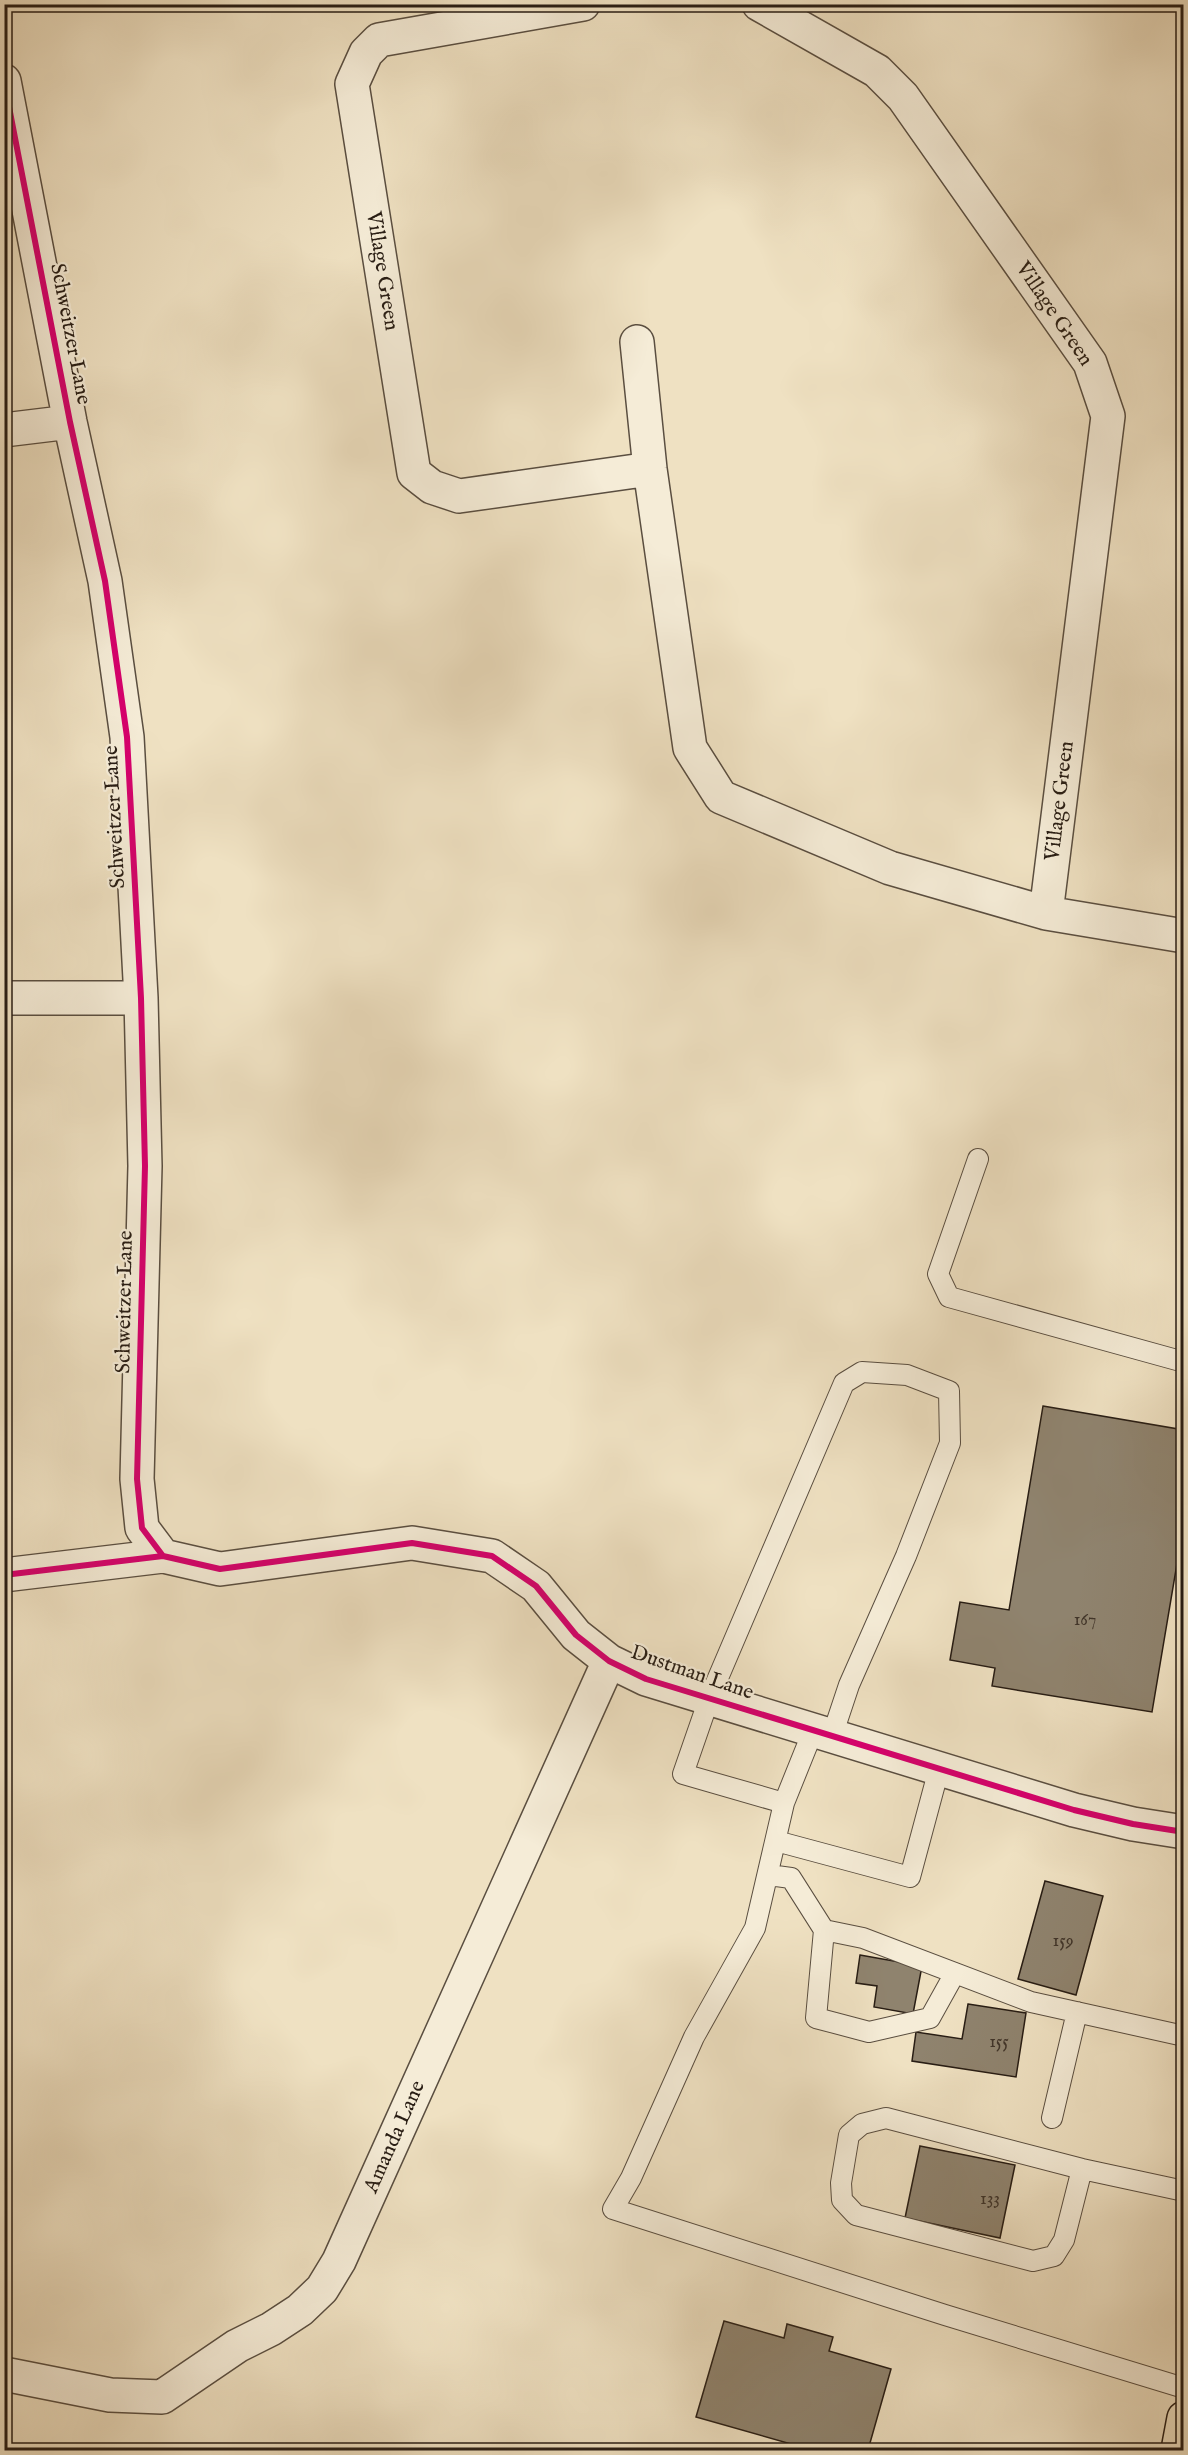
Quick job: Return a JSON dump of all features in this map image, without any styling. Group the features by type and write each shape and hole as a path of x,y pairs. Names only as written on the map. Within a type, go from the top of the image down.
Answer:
{"main road":[{"path":"1178,2451 1184,2418"}],"street":[{"name":"Village Green","path":"583,4 379,40 366,53 352,84 414,473 432,487 459,496 650,469"},
{"name":"Village Green","path":"759,4 877,71 903,98 1090,363 1108,416 1046,913"},
{"name":"Schweitzer Lane","path":"4,81 70,422 105,581 127,737 141,998 145,1166 137,1479 142,1528 163,1556"},
{"path":"637,342 650,469 690,748 721,797 890,868 1046,913 1184,936"},
{"path":"4,430 70,422"},
{"path":"4,998 141,998"},
{"name":"Dustman Lane","path":"4,1575 163,1556 220,1569 412,1543 492,1556 536,1586 576,1635 609,1661 646,1679 1074,1810 1133,1824 1184,1832"},
{"name":"Amanda Lane","path":"4,2374 110,2396 162,2397 237,2346 271,2329 300,2310 322,2289 339,2261 609,1661"}],"lane":[{"path":"978,1159 938,1274 949,1298 1184,1362"},
{"path":"784,1803 683,1774 709,1699 844,1383 862,1372 907,1376 949,1390 950,1443 906,1556 849,1685 784,1803 755,1928 694,2037 631,2178 613,2209 945,2315 1184,2388"},
{"path":"776,1841 910,1877 939,1769"},
{"path":"769,1875 791,1878 824,1930 816,2018 869,2032 930,2018 955,1973"},
{"path":"824,1930 863,1938 1031,2002 1184,2036"},
{"path":"1052,2118 1077,2012"},
{"path":"1082,2169 1064,2240 1054,2256 1033,2261 856,2215 842,2200 841,2183 849,2135 862,2124 886,2118 1082,2169 1184,2190"}],"building":[{"path":"1043,1406 1184,1430 1184,1522 1152,1712 992,1686 995,1668 950,1660 960,1602 1009,1610"},
{"path":"1045,1881 1103,1896 1076,1995 1018,1979"},
{"path":"860,1955 922,1966 913,2014 874,2007 877,1986 856,1983"},
{"path":"968,2004 1026,2013 1016,2077 912,2061 916,2032 962,2039"},
{"path":"920,2146 1015,2165 1000,2238 905,2218"},
{"path":"724,2321 784,2338 787,2324 833,2337 829,2351 891,2369 868,2450 812,2450 696,2417"}],"cycle path":[{"path":"4,81 70,422 105,581 127,737 141,998 145,1166 137,1479 142,1528 163,1556"},
{"path":"4,1575 163,1556 220,1569 412,1543 492,1556 536,1586 576,1635 609,1661 646,1679 1074,1810 1133,1824 1184,1832"}]}
